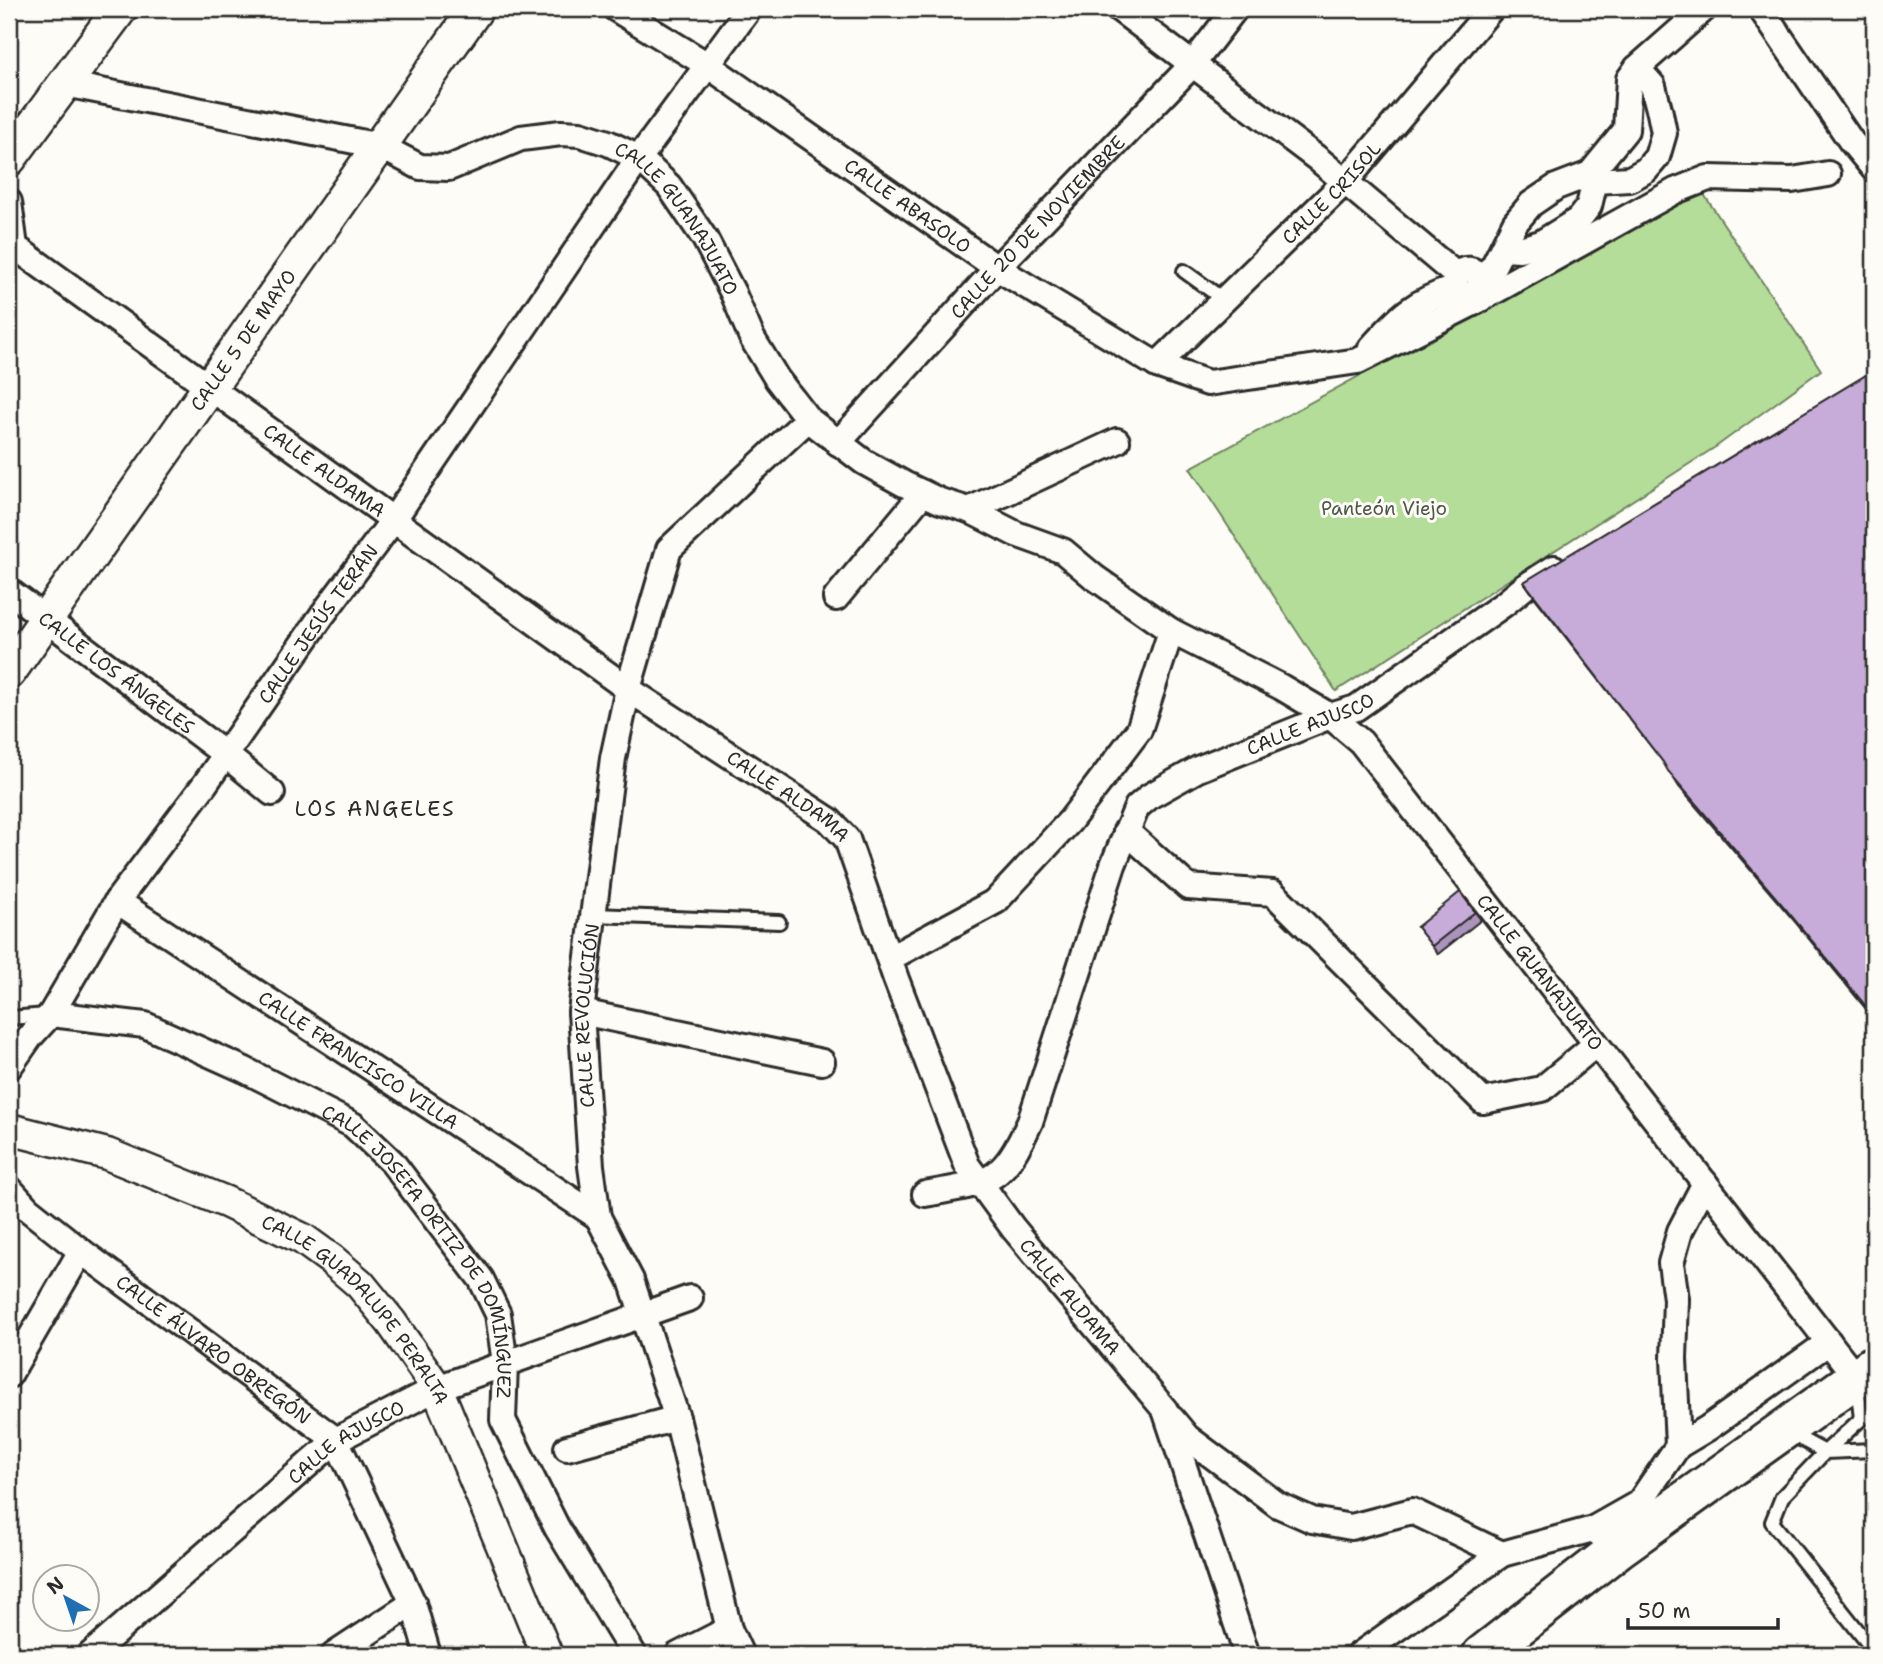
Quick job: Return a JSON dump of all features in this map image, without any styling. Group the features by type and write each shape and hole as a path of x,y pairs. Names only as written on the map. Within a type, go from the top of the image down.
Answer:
{"main road":[{"path":"9,159 120,9"},
{"name":"CALLE 5 DE MAYO","path":"9,672 476,9"},
{"path":"1482,1655 1606,1539 1785,1430 1865,1371"}],"street":[{"name":"CALLE ABASOLO","path":"616,9 706,64 997,268 1157,365 1208,383 1358,361"},
{"name":"CALLE JESÚS TERÁN","path":"9,1067 30,1037 51,1014 117,901 226,755 323,614 394,519 639,158 749,9"},
{"path":"1119,9 1345,181 1464,280"},
{"name":"CALLE 20 DE NOVIEMBRE","path":"838,443 997,268 1192,65 1235,9"},
{"name":"CALLE CRISOL","path":"1157,365 1345,181 1492,9"},
{"path":"1503,248 1520,249 1541,243 1578,220 1589,206 1592,178 1626,130 1629,79 1637,68 1704,9"},
{"path":"1761,9 1851,141 1874,169"},
{"path":"1358,361 1398,318 1426,298 1493,267 1515,223 1531,204 1556,187 1592,178 1630,179 1646,170 1657,156 1664,132 1653,86 1637,68"},
{"name":"CALLE GUANAJUATO","path":"65,84 380,146 420,167 449,168 522,138 561,133 580,134 608,143 639,158 669,186 705,239 733,293 752,338 777,379 808,419 864,462 923,494 969,510 1016,534 1063,551 1094,577 1171,631 1281,687 1330,716 1361,742 1829,1342 1865,1371"},
{"path":"1626,130 1664,132"},
{"path":"1358,361 1477,301 1675,191 1708,178 1792,180 1828,174"},
{"name":"CALLE ALDAMA","path":"9,202 15,247 628,689 829,820 847,839 896,979 967,1165 1013,1228 1165,1410 1247,1655"},
{"name":"CALLE REVOLUCIÓN","path":"741,1655 729,1629 677,1418 631,1280 598,1217 591,1166 581,1012 613,758 628,689 669,549 808,419"},
{"path":"969,510 1117,442"},
{"path":"836,598 923,494"},
{"name":"CALLE AJUSCO","path":"925,1194 980,1184 999,1173 1016,1152 1030,1122 1113,865 1137,807 1150,796 1198,769 1356,708 1504,604 1525,586 1572,558"},
{"name":"CALLE LOS ÁNGELES","path":"9,591 226,755 272,793"},
{"path":"890,958 996,901 1070,821 1139,730 1171,631"},
{"path":"1126,831 1188,887 1273,893 1483,1101 1542,1089 1596,1044"},
{"name":"CALLE FRANCISCO VILLA","path":"117,901 598,1217"},
{"path":"581,1012 822,1062"},
{"name":"CALLE JOSEFA ORTIZ DE DOMÍNGUEZ","path":"51,1014 145,1025 245,1070 353,1125 392,1162 481,1279 498,1314 505,1363 503,1420 557,1528 634,1655"},
{"name":"CALLE GUADALUPE PERALTA","path":"9,1129 107,1154 226,1202 303,1239 360,1284 391,1322 437,1388 547,1655"},
{"path":"1678,1446 1674,1359 1676,1299 1671,1263 1680,1231 1705,1183"},
{"name":"CALLE ÁLVARO OBREGÓN","path":"9,1188 28,1209 81,1251 336,1440 413,1603 428,1655"},
{"path":"9,1375 81,1251"},
{"name":"CALLE AJUSCO","path":"90,1655 336,1440 437,1388 690,1298"},
{"path":"1359,1655 1502,1554 1606,1539 1639,1503 1678,1446 1708,1429 1829,1342"},
{"path":"1165,1410 1187,1437 1207,1452 1278,1505 1312,1520 1351,1527 1412,1511 1502,1554"},
{"path":"568,1447 677,1418"},
{"path":"334,1655 413,1603"},
{"path":"678,1655 729,1629"}],"lane":[{"path":"1184,271 1224,300"},
{"path":"594,915 779,922"},
{"path":"9,1018 51,1014"},
{"path":"1861,1419 1865,1371"},
{"path":"1874,1412 1861,1419 1825,1452 1782,1497 1772,1522 1874,1651"},
{"path":"1785,1430 1825,1452 1874,1450"}],"green space":[{"name":"Panteón Viejo","path":"1701,190 1821,370 1717,446 1336,691 1190,468"}],"building":[{"path":"1874,368 1874,1016 1668,771 1524,582"},
{"path":"1460,892 1475,912 1432,946 1417,927"}],"district":[{"name":"LOS ANGELES","path":"375,809"}]}
